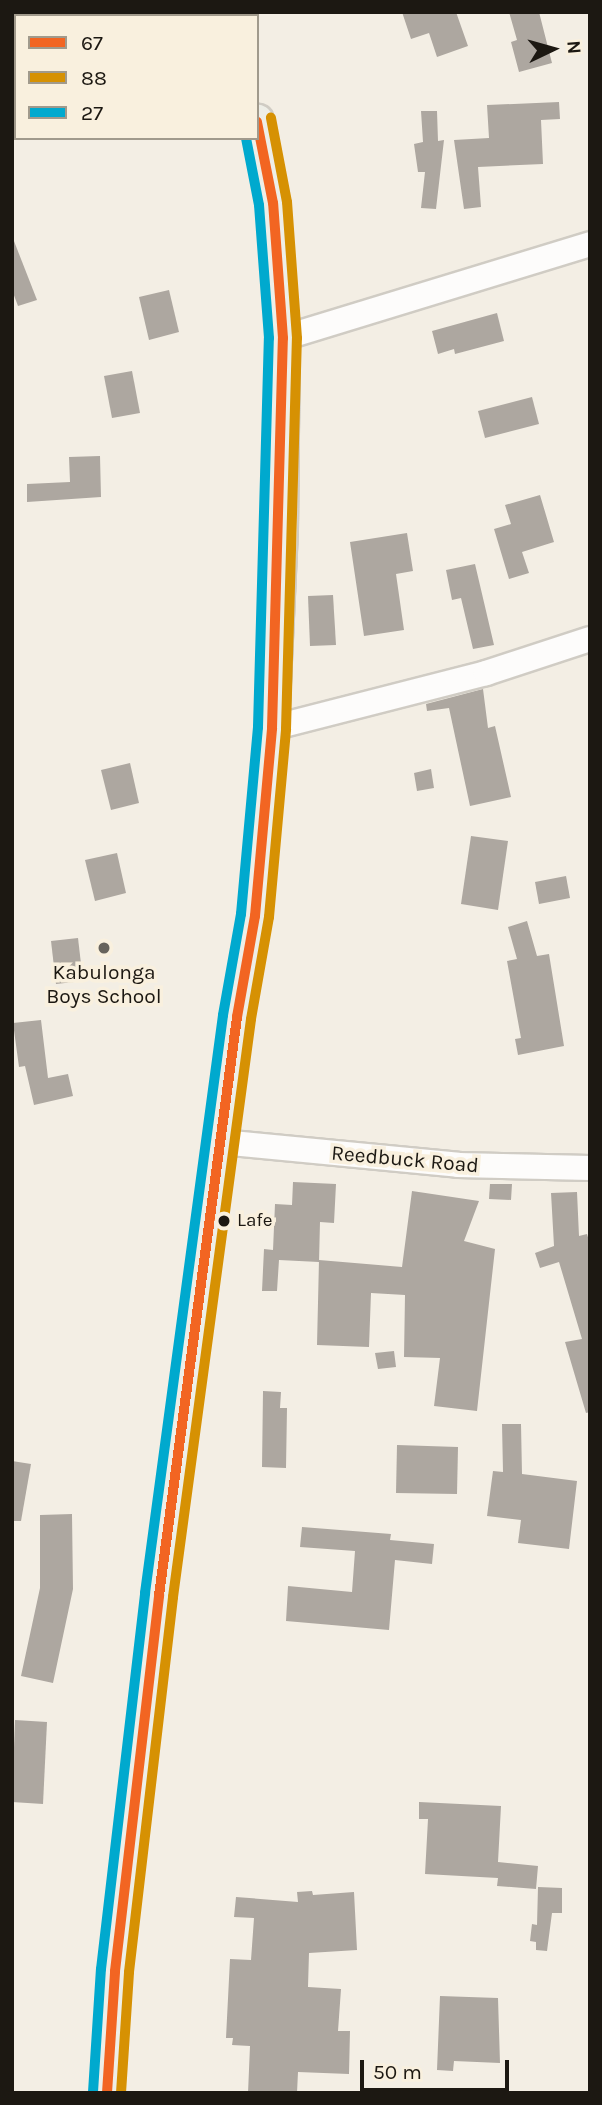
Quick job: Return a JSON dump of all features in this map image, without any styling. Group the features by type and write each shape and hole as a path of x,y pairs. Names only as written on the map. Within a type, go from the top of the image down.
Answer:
{"main road":[{"path":"107,2093 115,1971 158,1608 221,1142 255,916 272,728 281,530 283,338 273,203 259,131"}],"street":[{"path":"283,338 590,244"},
{"path":"272,728 472,677 590,639"},
{"name":"Reedbuck Road","path":"221,1142 458,1165 590,1168"}],"building":[{"path":"402,12 456,12 468,46 437,57 429,33 411,39"},
{"path":"509,12 539,12 552,63 519,72 511,42 517,40"},
{"path":"559,102 560,119 541,120 543,164 478,167 481,207 464,209 454,140 489,138 487,105"},
{"path":"421,111 437,111 438,141 444,140 436,209 421,208 425,172 418,172 414,144 423,142"},
{"path":"12,236 37,300 18,306 12,290"},
{"path":"169,290 179,332 149,340 139,297"},
{"path":"497,313 504,341 455,354 454,349 438,354 432,331"},
{"path":"132,371 140,413 112,418 104,376"},
{"path":"532,397 539,424 485,438 478,411"},
{"path":"100,456 101,497 27,502 27,484 70,482 69,457"},
{"path":"540,495 554,542 522,552 529,573 509,579 494,529 511,524 505,505"},
{"path":"407,533 413,571 396,574 404,630 364,636 350,542"},
{"path":"475,564 494,645 473,649 461,598 452,600 446,570"},
{"path":"333,595 336,645 310,646 308,596"},
{"path":"483,689 488,728 495,726 511,797 470,806 449,708 427,711 426,704"},
{"path":"130,763 139,803 111,810 101,770"},
{"path":"431,769 434,788 417,791 414,773"},
{"path":"471,836 508,841 498,910 461,904"},
{"path":"117,853 126,893 95,901 85,860"},
{"path":"566,876 570,898 539,904 535,882"},
{"path":"527,921 537,956 549,954 564,1046 518,1055 515,1039 521,1038 507,961 517,959 508,927"},
{"path":"78,938 83,981 56,984 51,941"},
{"path":"41,1020 48,1078 68,1074 73,1096 34,1105 25,1066 19,1067 13,1023"},
{"path":"293,1182 336,1184 334,1223 320,1222 319,1262 279,1260 277,1291 262,1291 264,1249 273,1250 275,1204 292,1205"},
{"path":"490,1184 512,1184 511,1200 489,1199"},
{"path":"412,1191 479,1201 464,1241 495,1249 477,1411 434,1406 440,1358 404,1357 405,1295 371,1293 369,1347 317,1345 319,1260 402,1267"},
{"path":"577,1192 579,1236 587,1234 590,1244 590,1412 586,1413 565,1342 582,1339 559,1262 540,1268 535,1253 554,1246 551,1193"},
{"path":"394,1351 396,1367 378,1369 375,1353"},
{"path":"263,1391 281,1392 280,1408 287,1408 286,1468 262,1467"},
{"path":"502,1424 521,1424 522,1474 577,1481 569,1549 518,1543 521,1520 487,1516 493,1471 503,1472"},
{"path":"397,1445 458,1447 457,1494 396,1493"},
{"path":"12,1461 31,1464 21,1521 12,1521"},
{"path":"72,1514 73,1589 53,1683 21,1676 40,1588 40,1515"},
{"path":"302,1527 391,1534 390,1540 434,1544 432,1564 395,1560 389,1630 286,1621 288,1586 352,1592 355,1551 300,1547"},
{"path":"15,1720 47,1722 43,1804 12,1802"},
{"path":"419,1802 501,1806 498,1862 538,1866 536,1889 497,1886 498,1878 425,1874 428,1819 419,1819"},
{"path":"538,1887 562,1888 562,1913 552,1913 547,1951 536,1950 536,1942 530,1941 532,1924 537,1925"},
{"path":"312,1891 313,1895 354,1892 357,1950 309,1953 308,1987 341,1989 338,2031 350,2031 349,2074 298,2072 297,2093 248,2093 250,2046 232,2045 233,2038 226,2038 230,1959 251,1960 254,1918 234,1917 236,1897 298,1902 297,1892"},
{"path":"440,1996 498,1998 500,2063 454,2061 453,2071 437,2070"}],"transit line":[{"name":"88","path":"121,2093 129,1972 173,1597 251,1019 269,917 286,729 297,338 287,202 271,118"},
{"name":"67","path":"107,2093 115,1971 159,1595 237,1017 255,916 272,728 283,338 273,203 259,132"},
{"name":"27","path":"93,2092 101,1969 145,1593 223,1015 241,914 258,727 269,338 259,205 246,140"}],"place":[{"name":"Kabulonga Boys School","path":"104,948"},
{"name":"Lafe","path":"224,1221"}]}
